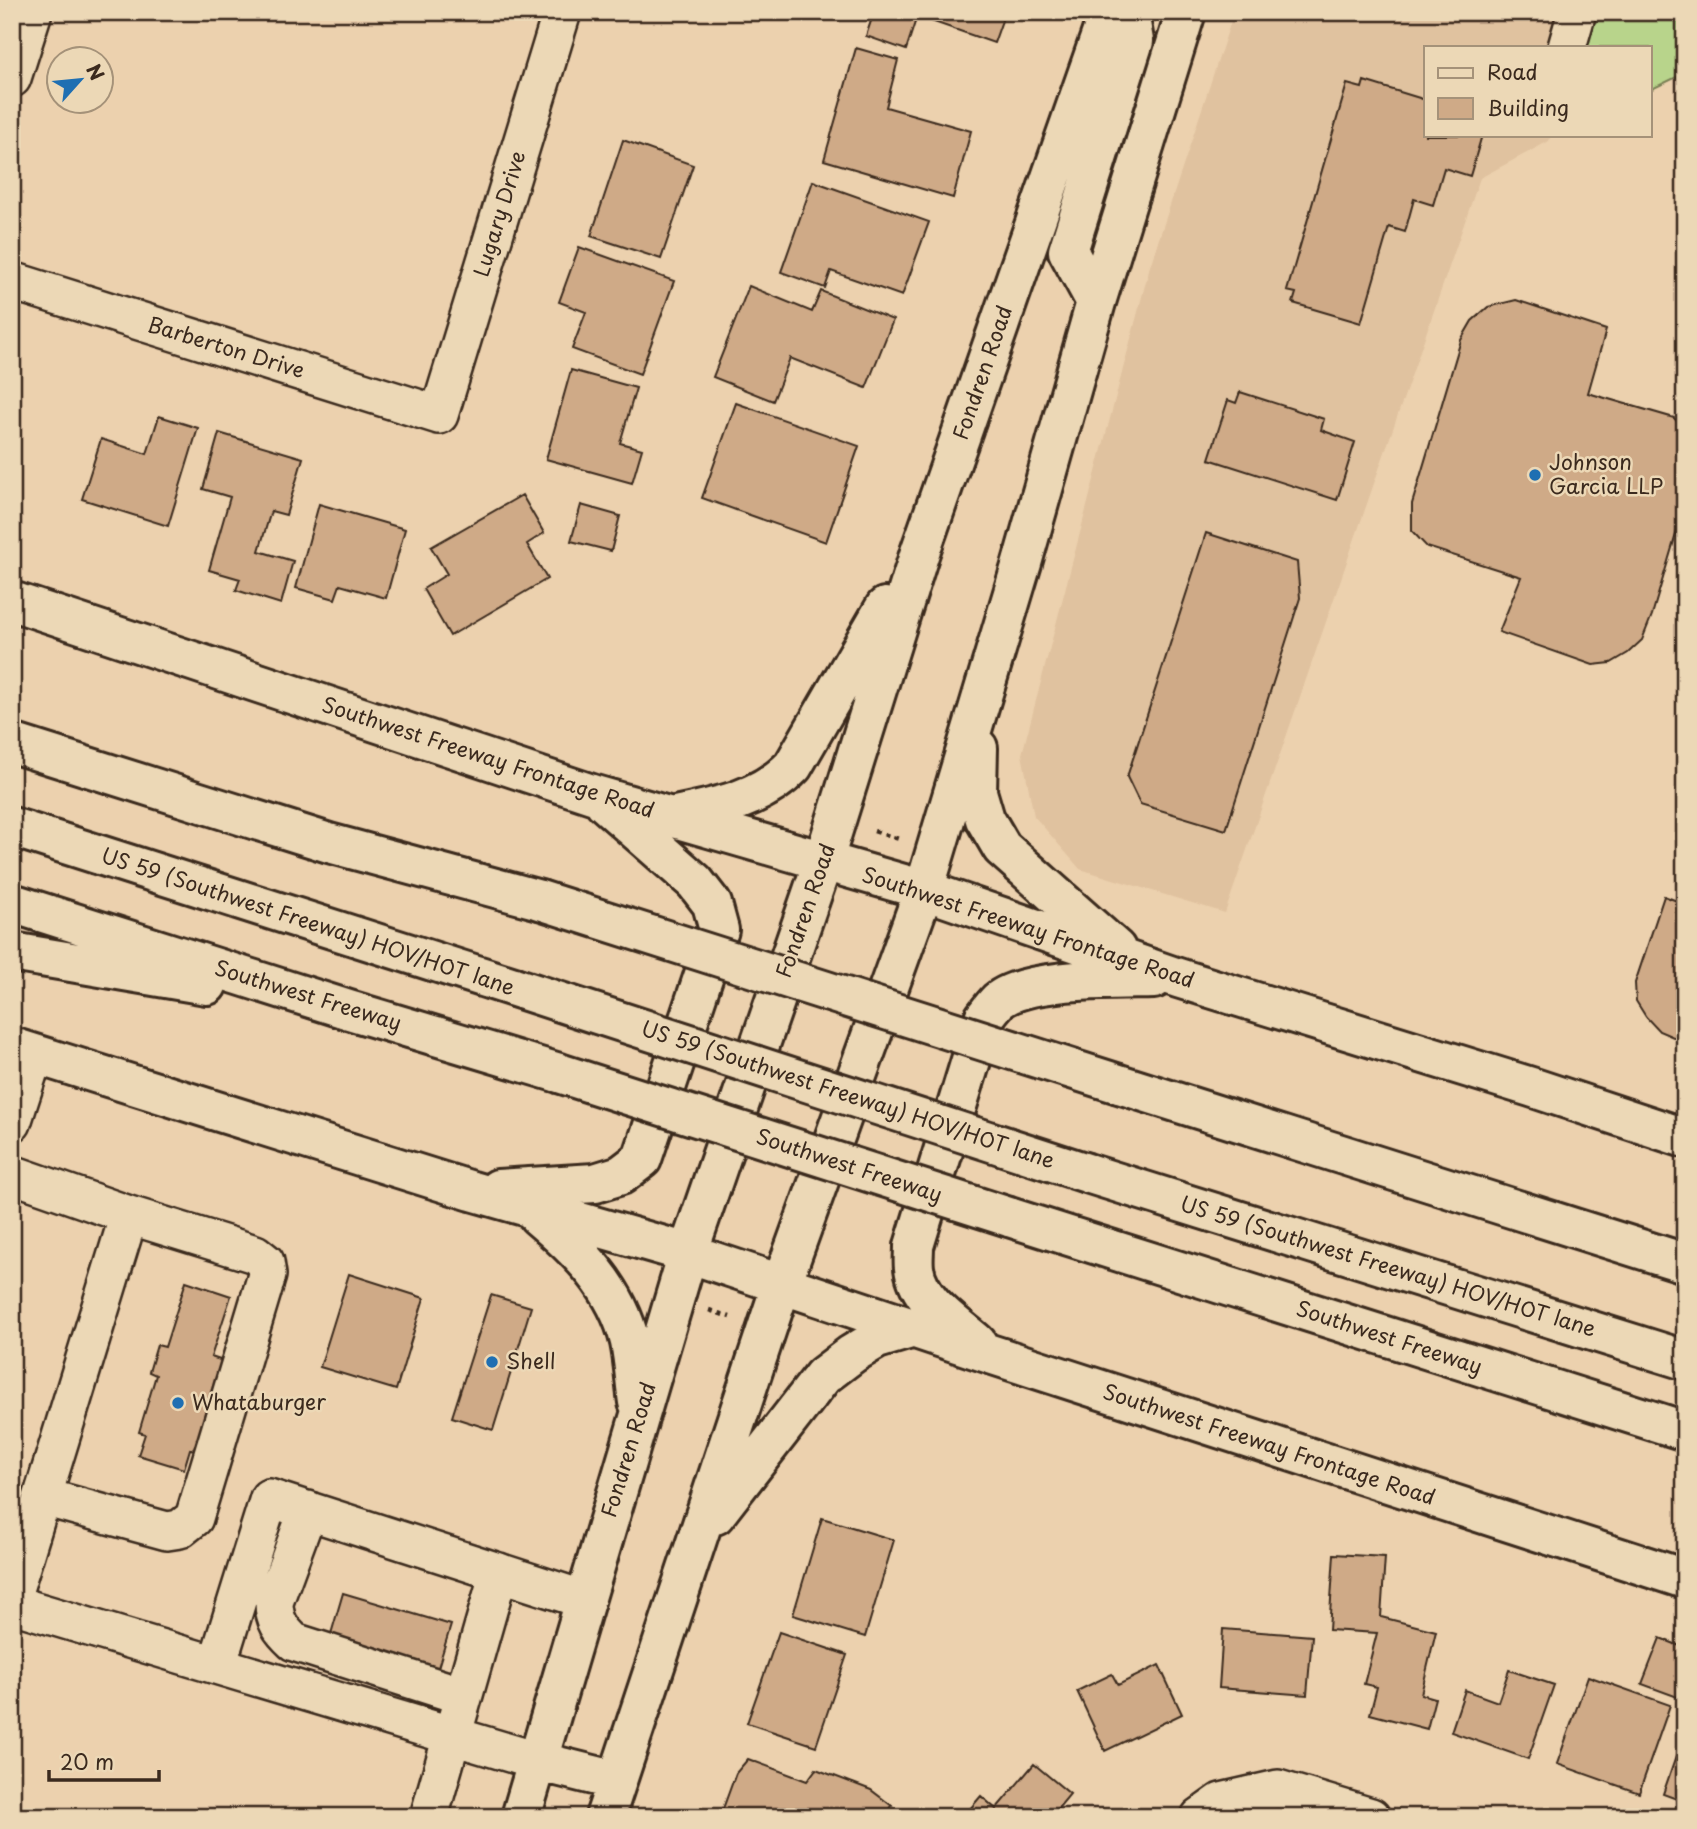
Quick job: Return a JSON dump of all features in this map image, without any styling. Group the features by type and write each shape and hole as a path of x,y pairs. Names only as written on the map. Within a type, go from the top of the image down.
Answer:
{"main road":[{"name":"Fondren Road","path":"521,1817 688,1253 823,862 928,532 1109,12"},
{"path":"1096,302 1068,251 1134,41 1129,12"},
{"path":"606,1817 782,1283 924,890 1096,302 1186,12"},
{"path":"670,817 720,807 749,797 779,781 793,766 928,532"},
{"name":"Southwest Freeway Frontage Road","path":"12,601 595,795 924,890 1178,978 1531,1087 1685,1138"},
{"path":"979,706 977,792 985,818 1002,848 1131,962"},
{"path":"15,743 329,843 540,900 1685,1263"},
{"path":"472,1191 595,1183 621,1175 642,1159 719,930 712,904 695,882 595,795"},
{"name":"US 59 (Southwest Freeway) HOV/HOT lane","path":"12,827 1087,1172 1685,1360"},
{"name":"Southwest Freeway","path":"12,903 349,1010 559,1073 1685,1431"},
{"path":"12,952 349,1010"},
{"path":"990,1354 935,1307 921,1287 914,1270 914,1246 984,1018 999,1000 1064,981 1178,978"},
{"name":"Southwest Freeway Frontage Road","path":"23,1051 472,1191 688,1253 990,1354 1685,1579"},
{"path":"528,1208 577,1249 599,1276 621,1312 630,1342 640,1414"},
{"path":"698,1536 823,1376 877,1339 914,1328"},
{"path":"537,1760 617,1781"}],"street":[{"path":"12,78 33,12"},
{"name":"Lugary Drive","path":"439,415 562,12"},
{"path":"1567,46 1577,12"},
{"name":"Barberton Drive","path":"12,281 439,415"},
{"path":"12,1123 23,1051"},
{"path":"12,1174 129,1215 255,1254 265,1262 267,1275 194,1518 180,1529 167,1531 43,1497"},
{"path":"12,1596 129,1215"},
{"path":"217,1665 269,1497 585,1600"},
{"path":"308,1510 274,1602 274,1619 283,1632 294,1642 463,1696"},
{"path":"429,1817 499,1572"},
{"path":"12,1604 537,1760"},
{"path":"1200,1817 1221,1802 1278,1789 1371,1817"}],"path":[{"path":"874,831 910,843"},
{"path":"700,1308 738,1319"}],"shaded area":[{"path":"1234,12 1592,12 1581,46 1424,46 1424,136 1551,136 1549,141 1480,178 1225,913 1080,869 1034,816 1022,754 1150,266"}],"green space":[{"path":"1592,12 1685,12 1685,73 1652,89 1652,46 1581,46"}],"building":[{"path":"874,12 1005,12 994,43 917,16 906,50 866,36"},
{"path":"856,48 898,60 886,107 971,131 953,198 824,160"},
{"path":"1364,81 1424,99 1424,136 1482,136 1470,176 1444,168 1433,205 1414,199 1405,232 1389,227 1361,323 1293,303 1296,293 1287,291 1347,84 1362,88"},
{"path":"623,140 693,165 661,259 591,236"},
{"path":"813,181 929,222 902,296 831,271 825,288 781,272"},
{"path":"579,247 674,281 640,374 572,349 586,312 559,302"},
{"path":"749,286 812,312 821,291 893,320 866,388 790,358 773,401 713,377"},
{"path":"1516,300 1606,330 1588,393 1674,418 1685,430 1685,504 1652,615 1642,640 1611,663 1593,665 1499,632 1521,577 1427,547 1412,531 1412,504 1461,340 1472,321 1488,307"},
{"path":"571,370 636,388 620,443 642,449 632,483 546,459"},
{"path":"1240,392 1324,419 1321,430 1355,442 1337,500 1209,459 1228,400 1236,403"},
{"path":"736,403 859,446 826,542 702,498"},
{"path":"159,416 198,428 168,526 82,499 101,439 147,454"},
{"path":"219,433 303,458 286,515 271,511 259,551 293,561 281,604 236,590 240,579 209,570 230,497 203,489"},
{"path":"522,495 544,533 527,544 547,579 450,636 423,589 447,574 431,547"},
{"path":"319,504 405,529 386,598 340,585 335,599 296,588"},
{"path":"581,505 620,516 611,551 571,541"},
{"path":"1685,526 1685,624 1679,609 1678,548"},
{"path":"1206,533 1297,562 1300,598 1226,830 1140,804 1127,777"},
{"path":"1664,896 1685,904 1685,1042 1659,1031 1636,1001 1635,983"},
{"path":"349,1274 424,1298 396,1390 320,1367"},
{"name":"Whataburger","path":"186,1281 231,1296 211,1357 223,1361 195,1450 190,1449 184,1469 138,1455 145,1434 139,1432 156,1375 149,1372 157,1345 165,1347"},
{"name":"Shell","path":"491,1295 531,1307 493,1430 452,1417"},
{"path":"822,1518 894,1540 865,1637 793,1615"},
{"path":"1334,1554 1385,1557 1381,1617 1436,1631 1421,1694 1435,1698 1427,1729 1370,1714 1377,1687 1364,1684 1377,1633 1329,1630"},
{"path":"343,1593 451,1625 433,1684 326,1651"},
{"path":"1223,1629 1312,1636 1307,1695 1219,1688"},
{"path":"779,1632 847,1655 816,1746 747,1723"},
{"path":"1660,1638 1685,1648 1683,1699 1642,1684"},
{"path":"1159,1665 1182,1714 1105,1751 1077,1691 1112,1674 1118,1685"},
{"path":"1509,1670 1554,1685 1528,1759 1451,1732 1465,1690 1498,1702"},
{"path":"1588,1676 1670,1705 1639,1793 1557,1764"},
{"path":"1681,1742 1685,1743 1685,1802 1663,1794"},
{"path":"748,1759 807,1781 816,1769 871,1790 892,1806 884,1817 720,1817 736,1773"},
{"path":"1034,1764 1070,1794 1051,1817 963,1817 981,1796 996,1809"}],"place":[{"name":"Johnson Garcia LLP","path":"1535,475"},
{"name":"Shell","path":"492,1362"},
{"name":"Whataburger","path":"178,1403"}]}
